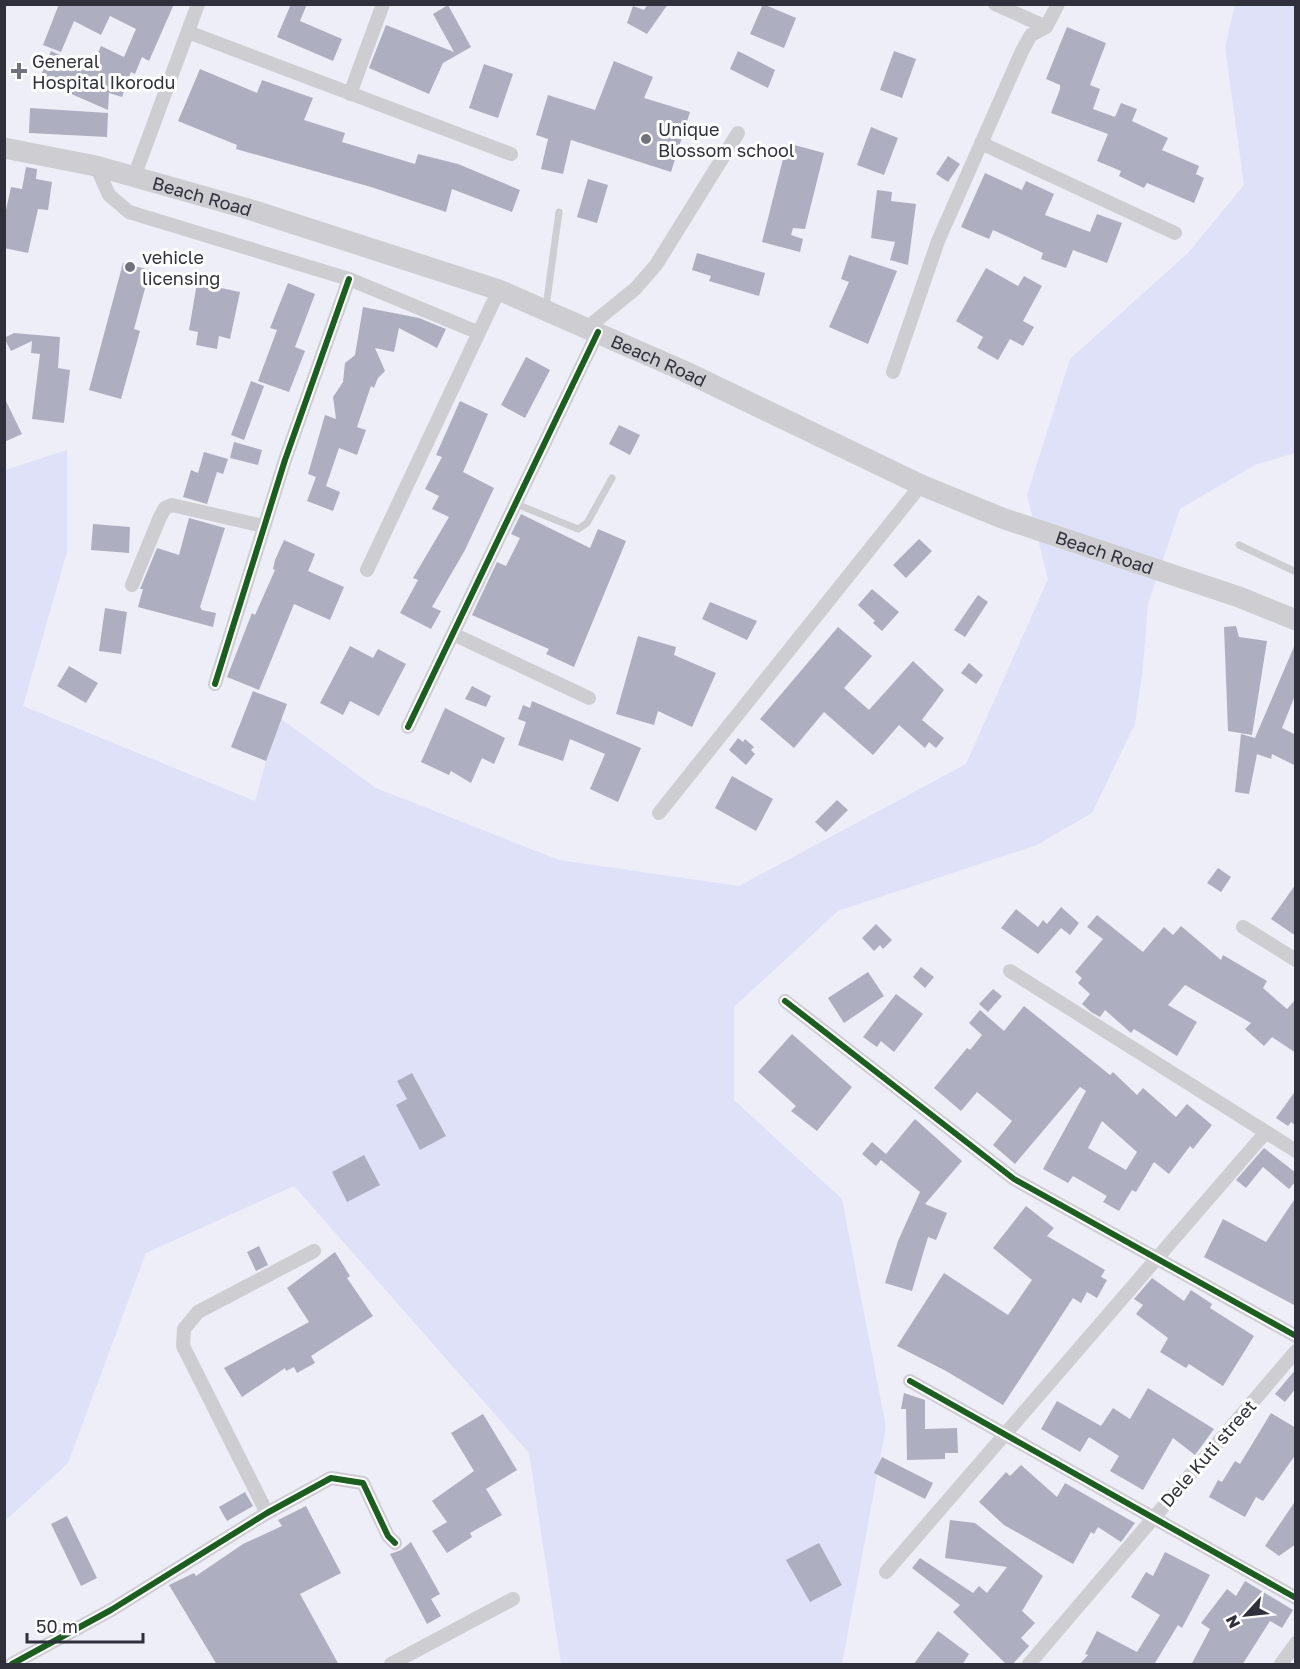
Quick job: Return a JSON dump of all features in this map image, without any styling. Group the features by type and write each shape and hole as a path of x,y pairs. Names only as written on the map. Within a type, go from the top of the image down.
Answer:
{"main road":[{"name":"Beach Road","path":"4,148 96,166 256,211 499,290 593,330 921,485 1002,518 1239,597 1296,620"}],"street":[{"path":"134,177 198,4"},
{"path":"350,94 383,4"},
{"path":"995,4 1046,27"},
{"path":"893,372 938,241 1026,43 1031,35 1046,27 1058,4"},
{"path":"188,32 511,154"},
{"path":"408,727 516,504 593,330 636,289 656,265 689,217 708,179 738,133"},
{"path":"981,144 1175,233"},
{"path":"96,166 109,195 129,212 349,279 477,332"},
{"path":"215,684 263,526 349,279"},
{"path":"367,570 477,332 499,290"},
{"path":"659,813 921,485"},
{"path":"132,585 160,517 165,508 172,504 263,526"},
{"path":"453,634 588,698"},
{"path":"1243,927 1296,960"},
{"path":"1010,971 1296,1151"},
{"path":"785,1001 1014,1179 1296,1336"},
{"path":"886,1572 1266,1132"},
{"path":"267,1513 183,1346 184,1329 198,1312 314,1251"},
{"name":"Dele Kuti street","path":"1029,1665 1296,1351"},
{"path":"910,1381 1002,1436 1296,1598"},
{"path":"12,1665 111,1610 267,1513 331,1478 363,1483 388,1536 395,1543"},
{"path":"391,1665 513,1599"},
{"path":"1281,1665 1296,1643"}],"lane":[{"path":"545,310 553,272 559,212"},
{"path":"516,504 578,529 587,524 612,478"},
{"path":"1239,545 1296,572"}],"shaded area":[{"path":"1235,5 1295,5 1295,453 1255,465 1180,509 1148,604 1143,668 1135,724 1092,813 1037,845 838,911 734,1007 734,1100 842,1199 886,1427 842,1664 561,1664 529,1453 294,1186 146,1253 68,1463 5,1521 5,470 67,450 67,552 23,706 255,801 281,719 376,788 559,860 739,886 966,764 1048,579 1027,495 1070,359 1188,253 1244,185 1225,47"}],"building":[{"path":"59,4 174,4 149,61 142,57 135,74 131,72 122,97 109,93 108,110 39,80 51,51 91,69 101,46 124,57 136,29 110,16 101,35 74,21 61,52 43,45"},
{"path":"291,4 307,4 300,21 342,39 333,61 277,37"},
{"path":"648,4 668,4 647,34 627,23 633,6 644,10"},
{"path":"763,4 796,18 784,48 750,34"},
{"path":"448,5 471,47 443,63 429,94 369,68 386,25 454,52 433,14"},
{"path":"1067,27 1106,43 1090,85 1100,89 1093,109 1115,117 1121,103 1137,109 1132,121 1168,138 1162,150 1199,166 1196,174 1204,178 1194,203 1147,183 1144,188 1119,176 1121,171 1097,161 1108,134 1051,113 1060,85 1046,79"},
{"path":"738,51 775,70 768,88 730,69"},
{"path":"894,51 916,59 902,98 880,90"},
{"path":"614,61 653,77 644,98 690,112 671,172 571,140 563,174 541,169 548,139 536,135 548,95 595,110"},
{"path":"484,64 513,74 498,118 469,108"},
{"path":"200,69 257,93 262,80 313,98 304,120 345,133 342,142 415,164 418,154 458,164 520,190 512,212 452,189 446,212 371,187 236,149 237,145 178,121"},
{"path":"30,108 108,113 107,137 29,133"},
{"path":"871,127 898,138 884,175 857,165"},
{"path":"787,143 824,153 805,229 793,228 791,235 803,239 800,252 762,242"},
{"path":"948,156 960,164 948,182 936,174"},
{"path":"26,167 37,169 36,179 52,182 48,210 38,209 28,253 4,248 4,219 11,187 22,189"},
{"path":"985,173 1022,190 1026,181 1054,194 1045,215 1090,232 1097,214 1122,223 1107,263 1073,250 1066,268 1041,259 1043,253 993,230 989,239 961,227"},
{"path":"588,179 608,185 597,223 577,217"},
{"path":"877,190 892,192 891,201 916,204 908,265 890,260 895,242 871,238"},
{"path":"697,253 765,273 759,296 709,281 711,276 692,270"},
{"path":"849,255 897,271 868,344 829,327 849,282 841,279"},
{"path":"123,263 150,270 134,329 140,331 121,399 89,390"},
{"path":"986,268 1018,286 1024,276 1042,286 1023,321 1034,327 1023,346 1010,339 998,360 977,348 983,337 956,321"},
{"path":"197,283 240,292 230,339 219,336 217,349 196,345 198,332 189,330"},
{"path":"288,283 315,294 295,347 305,351 289,392 258,381 277,330 270,328"},
{"path":"363,307 419,318 446,329 437,348 399,328 394,352 375,348 385,371 378,378 374,388 371,386 357,427 366,430 357,455 339,448 326,486 340,492 333,511 307,501 316,477 308,474 325,415 336,419 333,397 343,382 345,363 355,355"},
{"path":"14,333 60,337 58,368 70,370 64,423 32,419 40,354 31,353 32,341 11,351 4,338"},
{"path":"526,357 550,370 525,418 501,405"},
{"path":"251,381 264,386 244,440 231,435"},
{"path":"4,397 22,434 4,442"},
{"path":"460,401 488,414 463,472 494,488 465,550 432,607 441,611 431,629 400,613 418,580 413,578 449,517 432,509 439,496 425,489 442,457 436,455"},
{"path":"619,425 640,435 630,455 609,444"},
{"path":"234,442 262,450 258,465 230,458"},
{"path":"204,452 228,459 223,474 217,472 207,504 183,497 191,470 198,473"},
{"path":"521,514 590,548 598,529 626,541 574,667 546,654 549,649 472,615 497,562 506,566 520,538 511,534"},
{"path":"189,518 225,528 200,607 202,610 216,613 213,627 138,607 143,589 140,589 157,548 179,555"},
{"path":"93,524 130,527 129,553 91,550"},
{"path":"919,539 932,551 906,578 893,565"},
{"path":"284,540 315,554 308,571 344,587 330,620 294,604 259,690 227,677 252,613 255,615 275,570 273,569 275,560"},
{"path":"872,589 899,612 882,631 858,605"},
{"path":"978,595 988,602 965,637 954,630"},
{"path":"710,602 757,621 747,640 702,619"},
{"path":"105,608 127,612 121,654 99,651"},
{"path":"1236,626 1239,637 1267,641 1252,735 1228,731 1224,627"},
{"path":"838,627 872,656 844,688 869,710 913,661 944,690 922,720 944,738 936,748 929,742 925,748 899,725 873,755 824,712 794,748 760,719"},
{"path":"638,636 676,647 674,655 716,673 692,727 658,711 654,725 616,714"},
{"path":"1296,642 1296,693 1282,728 1296,735 1296,766 1272,754 1271,759 1257,754 1249,794 1235,792 1241,734 1255,738"},
{"path":"350,646 373,658 378,649 406,664 379,716 350,701 343,715 320,703"},
{"path":"969,663 983,675 976,684 961,673"},
{"path":"69,666 98,683 86,703 57,686"},
{"path":"472,686 491,696 486,707 465,699"},
{"path":"253,691 287,704 266,761 231,747"},
{"path":"532,701 641,748 618,802 590,789 605,754 570,739 563,761 518,745 526,722 518,719 523,705 530,708"},
{"path":"445,708 505,738 494,764 482,758 471,783 451,771 449,775 421,762"},
{"path":"738,738 743,742 745,739 754,747 751,750 755,754 746,765 729,750"},
{"path":"732,776 773,799 756,831 715,808"},
{"path":"837,800 848,810 826,832 815,822"},
{"path":"1218,868 1231,877 1221,892 1207,883"},
{"path":"1296,884 1296,936 1271,919"},
{"path":"1061,907 1079,923 1070,935 1061,928 1038,954 1001,928 1016,909 1038,927 1043,920 1047,924"},
{"path":"1097,915 1143,952 1164,927 1173,935 1181,926 1221,960 1223,955 1267,981 1263,988 1287,1009 1296,999 1296,1053 1272,1037 1264,1046 1245,1029 1251,1023 1185,985 1168,1005 1197,1022 1177,1056 1134,1029 1131,1033 1105,1010 1100,1017 1091,1012 1082,1004 1090,994 1078,983 1082,978 1075,972 1103,939 1087,927"},
{"path":"876,924 892,940 883,949 880,945 874,951 862,938"},
{"path":"921,967 934,977 925,988 913,977"},
{"path":"868,972 884,996 844,1023 828,998"},
{"path":"993,989 1002,996 988,1012 979,1004"},
{"path":"896,994 923,1014 894,1052 881,1041 877,1047 863,1037"},
{"path":"1024,1006 1110,1075 1113,1072 1137,1095 1143,1088 1176,1117 1187,1104 1212,1125 1193,1149 1190,1146 1169,1174 1154,1162 1136,1192 1132,1190 1119,1211 1103,1202 1107,1196 1073,1176 1068,1183 1043,1169 1086,1091 1080,1087 1015,1164 993,1145 1012,1121 977,1092 961,1111 934,1088 967,1048 970,1050 982,1035 969,1023 980,1010 1004,1031","holes":["1102,1121 1137,1152 1126,1170 1088,1148"]},
{"path":"792,1034 852,1087 817,1131 791,1111 796,1106 758,1072"},
{"path":"412,1073 446,1136 420,1150 396,1105 407,1099 397,1081"},
{"path":"1296,1090 1296,1126 1291,1122 1288,1126 1276,1118"},
{"path":"915,1119 962,1161 925,1204 947,1213 936,1240 928,1237 912,1291 885,1283 898,1241 920,1192 881,1160 876,1166 862,1154 872,1142 886,1154"},
{"path":"1264,1148 1296,1173 1296,1181 1289,1189 1263,1167 1246,1188 1236,1180"},
{"path":"364,1155 380,1185 347,1202 332,1172"},
{"path":"1296,1197 1296,1306 1204,1257 1223,1219 1266,1242"},
{"path":"1026,1206 1054,1228 1047,1236 1105,1270 1101,1277 1107,1280 1097,1298 1087,1292 1081,1303 1073,1298 1003,1405 946,1371 897,1346 944,1273 1008,1315 1032,1280 993,1248"},
{"path":"259,1246 268,1265 256,1271 247,1252"},
{"path":"335,1252 350,1276 347,1278 373,1316 311,1356 315,1363 297,1373 294,1367 286,1371 285,1368 242,1397 224,1368 309,1322 287,1288"},
{"path":"1152,1278 1184,1301 1191,1290 1212,1304 1210,1308 1254,1336 1223,1386 1189,1364 1186,1368 1160,1352 1168,1338 1136,1314 1143,1305 1134,1299"},
{"path":"1296,1369 1296,1388 1285,1402 1275,1394"},
{"path":"1148,1388 1214,1429 1195,1455 1173,1438 1143,1490 1110,1471 1119,1456 1089,1437 1080,1452 1041,1429 1057,1401 1101,1426 1113,1408 1130,1419"},
{"path":"904,1393 925,1400 925,1429 957,1428 958,1453 945,1453 945,1459 907,1460 906,1409 901,1409"},
{"path":"1271,1413 1296,1428 1296,1454 1263,1501 1256,1497 1245,1517 1209,1497 1218,1480 1222,1482 1235,1461 1240,1464"},
{"path":"483,1414 517,1470 486,1489 502,1515 470,1533 472,1537 447,1553 432,1531 447,1522 432,1501 474,1471 451,1433"},
{"path":"882,1457 933,1483 925,1499 874,1473"},
{"path":"1021,1465 1057,1497 1065,1483 1135,1523 1121,1542 1098,1527 1094,1534 1091,1532 1073,1564 1004,1525 979,1502 1006,1472 1010,1476"},
{"path":"245,1492 253,1506 227,1521 219,1507"},
{"path":"1296,1500 1296,1544 1279,1556 1265,1546"},
{"path":"306,1506 341,1573 300,1594 339,1665 217,1665 169,1585 194,1573 196,1576 243,1544 282,1526 278,1520"},
{"path":"67,1516 97,1578 81,1586 51,1524"},
{"path":"950,1520 975,1523 1043,1576 1022,1611 1035,1623 1021,1638 1029,1646 1012,1665 1007,1665 953,1612 960,1605 912,1568 920,1558 973,1593 979,1586 987,1593 1007,1567 945,1558"},
{"path":"411,1542 440,1594 431,1599 441,1616 427,1624 390,1554 401,1550"},
{"path":"819,1543 842,1585 810,1602 786,1560"},
{"path":"1165,1552 1210,1575 1182,1628 1178,1625 1155,1663 1159,1665 1079,1665 1088,1655 1085,1654 1097,1631 1137,1652 1160,1615 1131,1597 1146,1572 1153,1576"},
{"path":"1245,1581 1293,1610 1282,1628 1270,1621 1242,1665 1191,1665 1210,1629 1201,1623 1227,1589 1236,1596"},
{"path":"938,1631 969,1654 962,1665 913,1665"}],"cycle path":[{"path":"215,684 285,460 349,279"},
{"path":"408,727 598,332"},
{"path":"785,1001 1014,1179 1296,1336"},
{"path":"910,1381 1296,1598"},
{"path":"12,1664 111,1610 267,1513 331,1478 363,1483 388,1536 395,1543"}],"place":[{"name":"General Hospital Ikorodu","path":"19,71"},
{"name":"Unique Blossom school","path":"646,139"},
{"name":"vehicle licensing","path":"130,267"}]}
